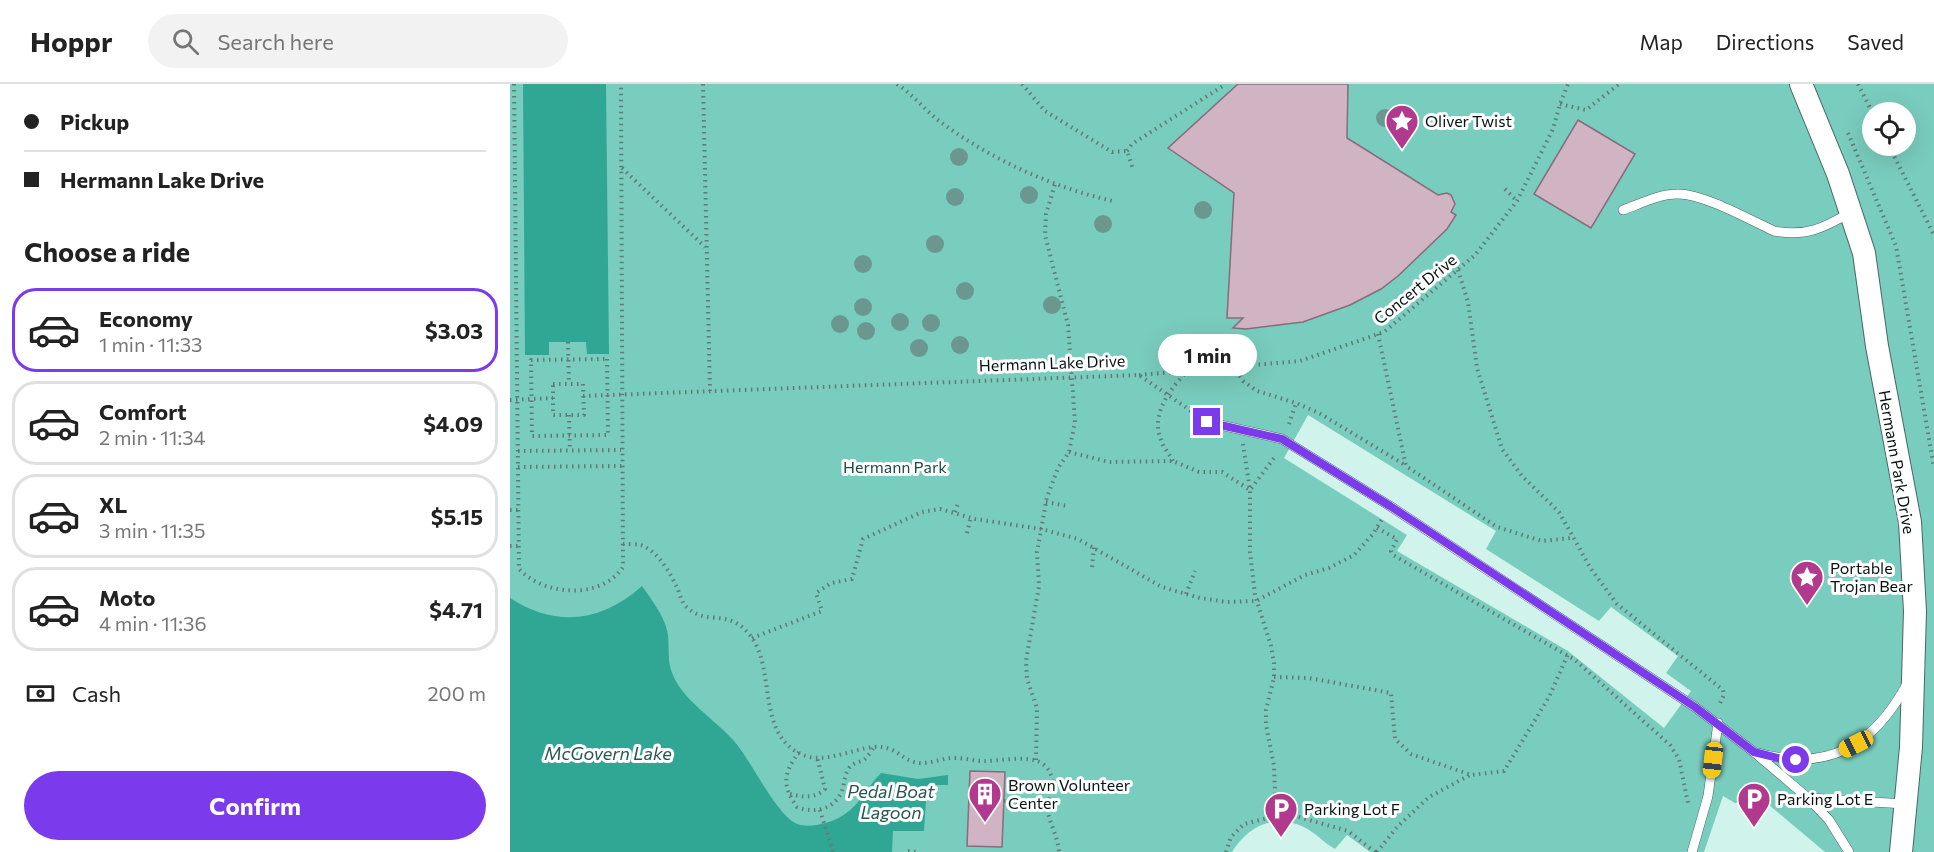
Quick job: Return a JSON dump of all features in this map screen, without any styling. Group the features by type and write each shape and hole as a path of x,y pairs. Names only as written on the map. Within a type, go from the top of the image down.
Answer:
{"street":[{"name":"Hermann Park Drive","path":"1801,84 1838,174 1864,253 1876,346 1910,522 1915,611 1907,804 1901,852"}],"lane":[{"path":"1623,210 1663,196 1677,194 1695,196 1774,231 1788,234 1822,229 1851,212"},
{"path":"1207,422 1282,439 1390,506 1718,723 1808,798 1829,820 1849,852"},
{"path":"1754,752 1782,759 1811,760 1836,754 1856,744 1881,721 1897,702 1913,672"},
{"path":"1692,852 1708,796 1718,723"},
{"path":"1808,798 1907,804"}],"path":[{"path":"514,84 519,569 538,584 566,591 582,590 597,585 618,574 623,567 621,84"},
{"path":"704,84 705,246 710,391"},
{"path":"897,84 953,131 988,152 1055,184 1113,201"},
{"path":"1022,84 1046,111 1112,152 1127,151"},
{"path":"1127,151 1132,144 1226,84"},
{"name":"Concert Drive","path":"1139,375 1300,361 1384,332 1475,255 1517,201 1553,129 1568,84"},
{"path":"1560,104 1586,110 1618,84"},
{"path":"1858,84 1867,102"},
{"path":"1127,151 1133,169"},
{"path":"1893,156 1934,235"},
{"path":"510,170 516,164"},
{"path":"621,168 705,246"},
{"path":"1036,760 1037,708 1027,679 1026,661 1039,586 1037,552 1046,502 1058,468 1069,452 1075,422 1068,325 1046,235 1046,214 1055,184"},
{"path":"1505,189 1517,201"},
{"path":"1458,270 1468,302 1477,368 1503,448 1522,477 1559,512 1571,538 1605,590 1617,604 1723,690 1724,695 1717,708"},
{"path":"1378,334 1406,466"},
{"path":"568,342 569,384"},
{"path":"607,359 607,395 608,435 532,436 531,360 607,359"},
{"path":"1233,366 1242,381 1257,391 1319,413 1406,466 1497,527 1542,540 1571,538"},
{"path":"1173,461 1160,439 1159,414 1167,394 1187,371"},
{"name":"Hermann Lake Drive","path":"583,396 1139,375 1207,422"},
{"path":"553,384 569,384 583,384 584,415 553,415 553,384"},
{"path":"510,400 553,398"},
{"path":"1289,424 1296,403"},
{"path":"569,415 570,450"},
{"path":"1240,430 1250,490 1250,552 1256,602 1271,646 1274,677 1266,710 1266,725 1274,766 1276,816"},
{"path":"518,451 621,450"},
{"path":"1069,452 1109,462 1173,461 1199,472 1222,472 1250,490"},
{"path":"1250,490 1274,458"},
{"path":"518,466 622,466"},
{"path":"955,512 959,501"},
{"path":"1046,502 1068,506"},
{"path":"752,638 822,611 816,593 831,583 852,579 863,539 922,512 940,509 971,517 1041,529 1078,539 1162,587 1227,602 1256,602 1305,575 1329,568 1354,555 1377,528 1390,506"},
{"path":"510,510 518,510"},
{"path":"968,533 971,517"},
{"path":"1377,528 1397,539 1391,551 1393,555 1568,654 1670,745 1679,759 1688,802 1686,812"},
{"path":"623,544 641,546 654,554 663,564 682,603 690,610 699,616 728,618 752,638 763,667 776,729 782,738 799,753 817,757 875,747 891,747 908,759 920,763 955,758 981,761 1036,760 1049,771 1052,779 1053,789 1047,809 1059,852"},
{"path":"510,546 519,546"},
{"path":"1092,567 1094,547"},
{"path":"1186,594 1195,571"},
{"path":"1226,852 1231,837 1244,824 1276,816 1295,816 1348,831 1376,852 1397,827 1429,796 1471,775 1504,771 1549,697 1568,654"},
{"path":"1274,677 1309,678 1391,693 1395,739 1411,754 1471,775"},
{"path":"799,753 785,775 790,794 797,807 806,810 820,810 840,795 848,769 854,762 865,759 875,747"},
{"path":"790,794 808,798 819,795 825,789 817,757"},
{"path":"1004,801 1049,805"},
{"path":"820,810 833,852"},
{"path":"908,851 917,852"}],"green space":[{"name":"Hermann Park","path":"510,84 1934,84 1934,852 1825,852 1750,789 1740,803 1735,803 1723,796 1704,852 1370,852 1347,835 1335,849 1304,827 1282,821 1263,824 1254,829 1238,843 1232,852 510,852","holes":["1308,415 1496,531 1486,549 1599,621 1611,607 1678,656 1666,673 1691,691 1664,728 1568,651 1397,551 1407,535 1284,458"]}],"water":[{"path":"523,84 606,84 609,354 587,354 586,342 549,342 549,355 525,355"},
{"name":"McGovern Lake","path":"642,586 663,618 668,635 671,670 682,690 734,741 772,799 789,819 797,824 809,826 840,817 855,805 881,773 918,779 948,775 948,785 927,785 924,831 893,831 892,852 510,852 510,598 527,608 544,614 578,617 595,614 611,607"}],"building":[{"path":"1238,84 1348,84 1347,138 1438,195 1447,193 1451,195 1455,204 1451,212 1456,215 1447,229 1398,276 1381,289 1350,305 1303,322 1246,329 1233,328 1243,318 1227,318 1234,193 1168,148"},
{"path":"1578,120 1635,154 1591,228 1534,194"},
{"name":"Brown Volunteer Center","path":"970,771 1005,772 1002,847 967,846"}],"place":[{"name":"Oliver Twist","path":"1402,150"},
{"name":"Portable Trojan Bear","path":"1807,606"},
{"name":"Brown Volunteer Center","path":"985,823"},
{"name":"Parking Lot E","path":"1754,828"},
{"name":"Parking Lot F","path":"1281,838"}],"route":[{"path":"1207,422 1282,439 1390,506 1695,707 1754,752 1796,760"}],"water label":[{"name":"Pedal Boat Lagoon","path":"891,802"}]}
